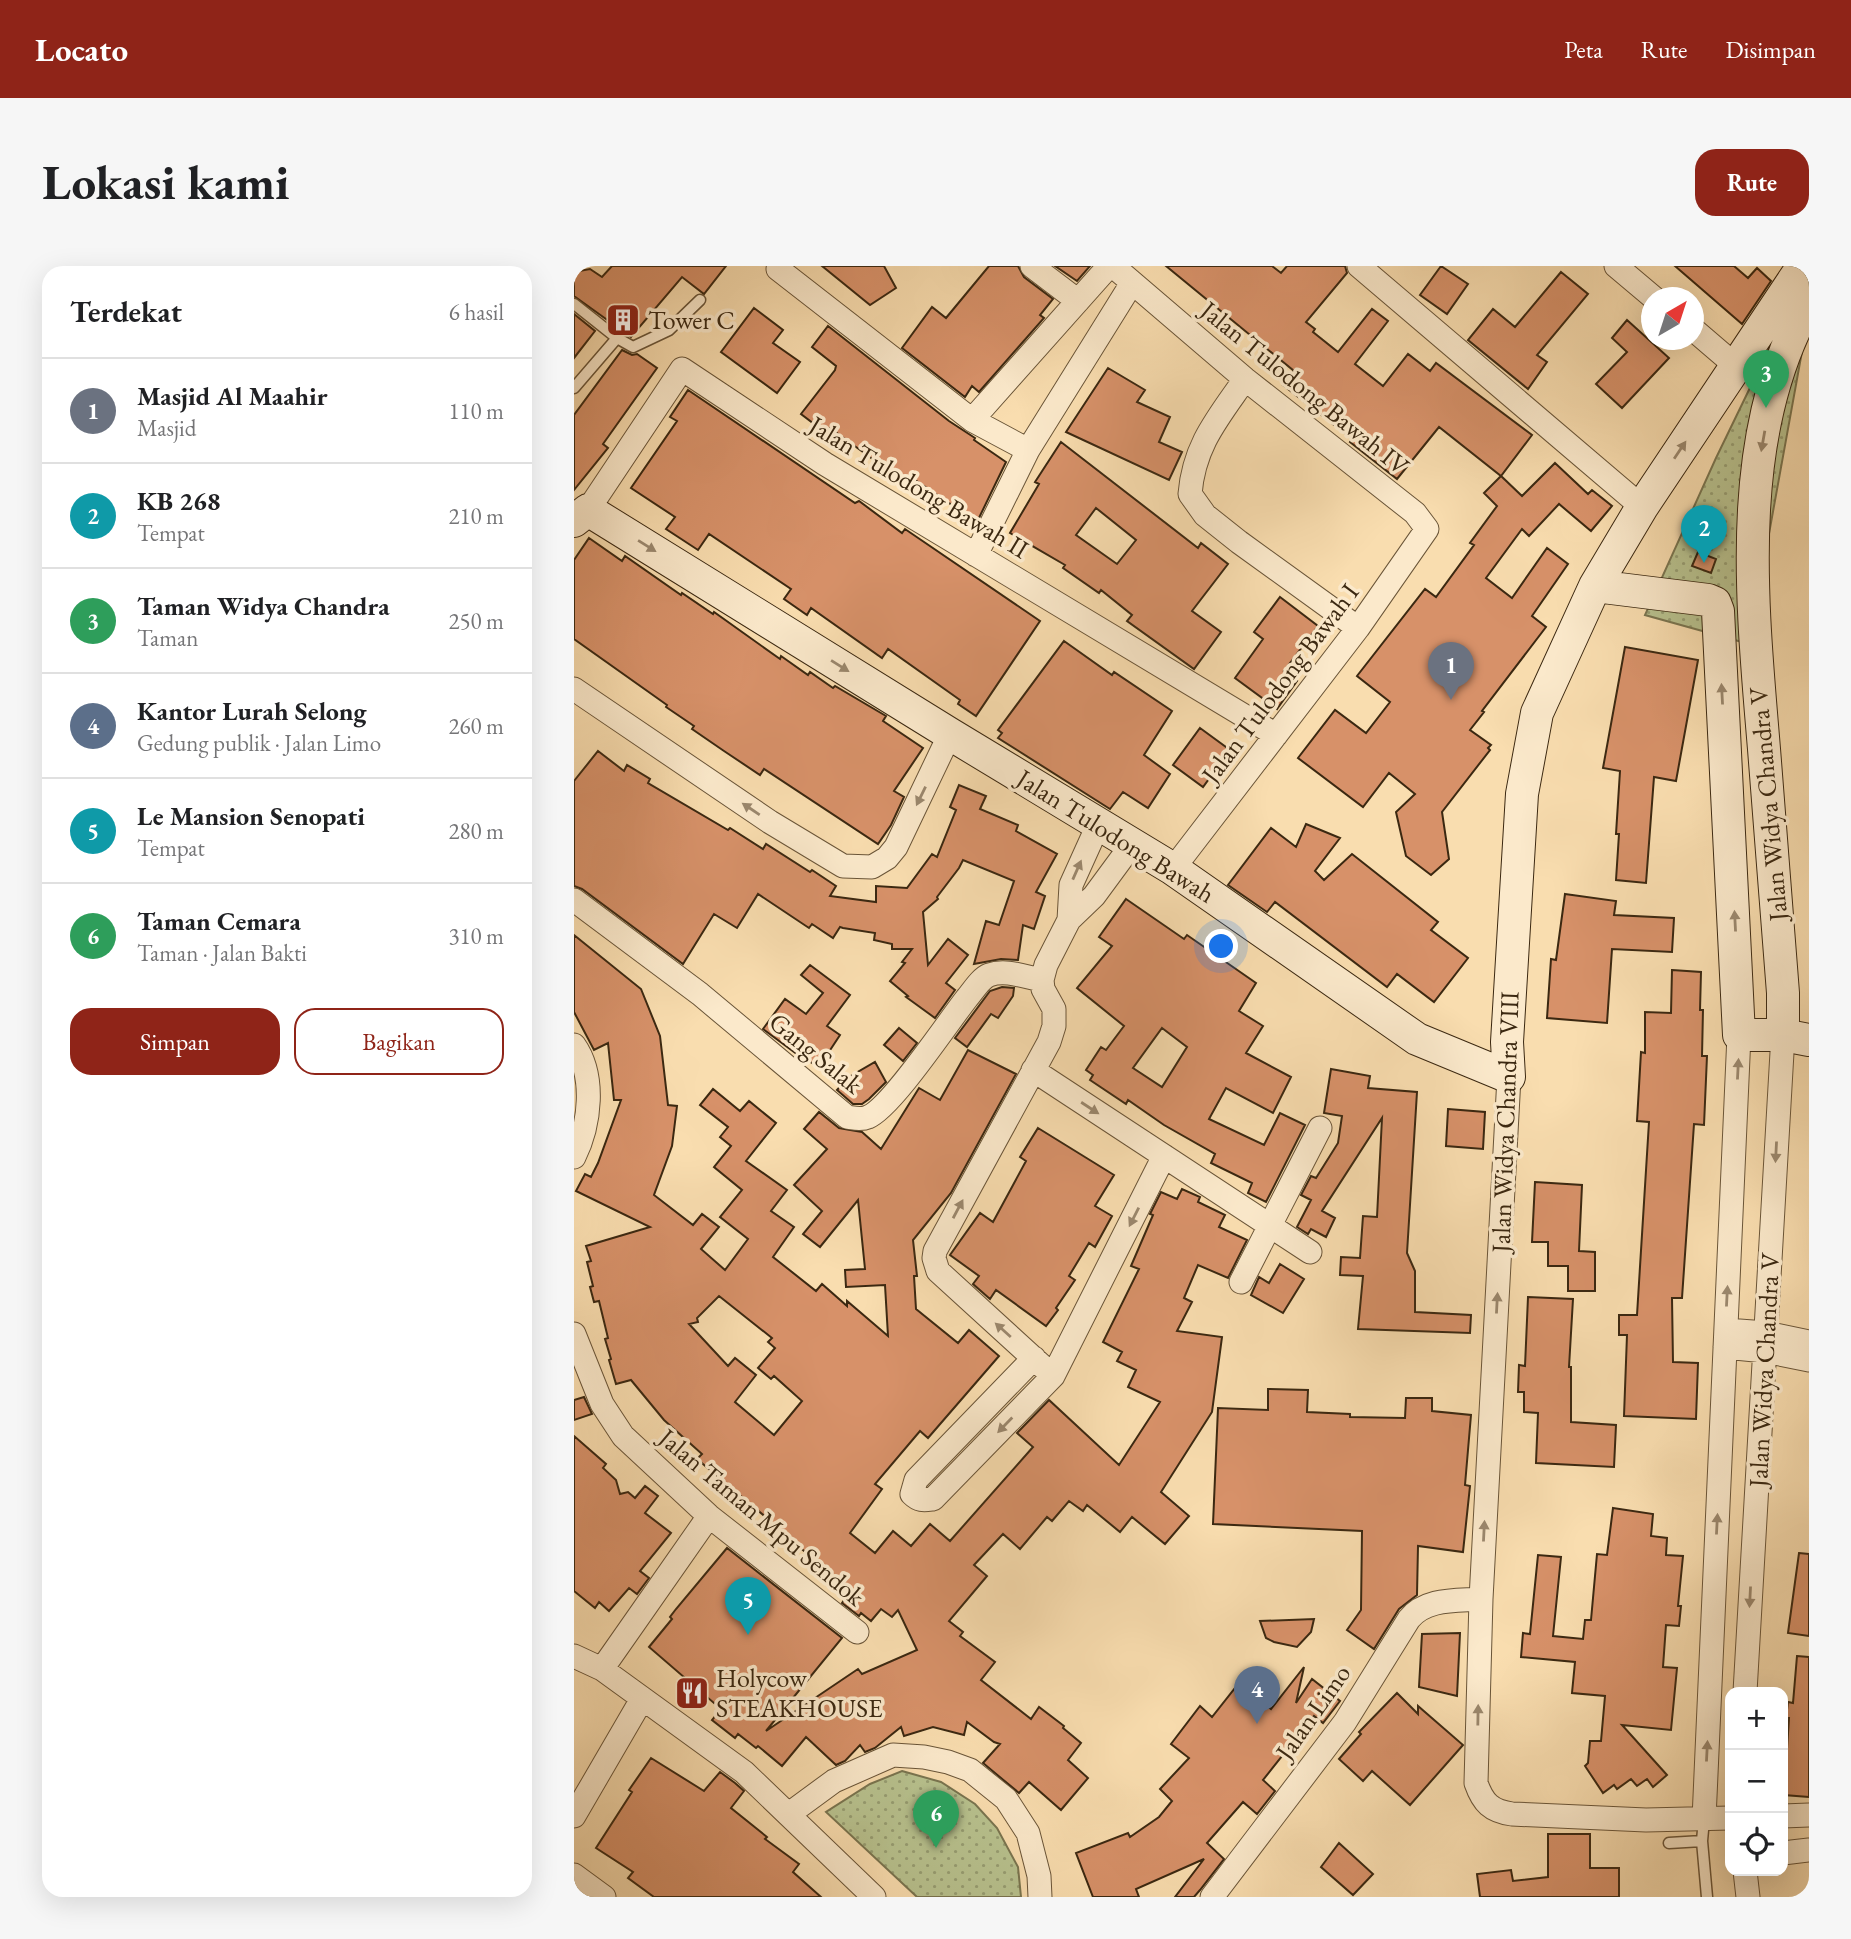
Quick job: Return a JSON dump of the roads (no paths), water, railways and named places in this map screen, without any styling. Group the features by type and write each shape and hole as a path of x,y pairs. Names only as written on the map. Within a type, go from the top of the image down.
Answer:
{"street":[{"path":"1032,266 1078,301"},
{"path":"972,420 1111,266"},
{"name":"Jalan Tulodong Bawah IV","path":"1111,266 1245,379 1415,513 1427,529"},
{"path":"1359,266 1642,506"},
{"path":"1616,266 1641,287"},
{"name":"Jalan Widya Chandra VIII","path":"1725,1820 1703,1830 1646,1820 1512,1814 1491,1809 1481,1797 1476,1783 1481,1599 1508,1077 1507,1042 1521,794 1537,713 1600,577 1642,506 1736,366 1796,307 1804,266"},
{"path":"778,269 972,420 1028,450"},
{"path":"976,555 1028,450 1132,283"},
{"name":"Jalan Widya Chandra V","path":"1745,1687 1765,1342 1796,1038 1796,995 1755,644 1753,566 1756,481 1769,403 1796,307"},
{"path":"1704,339 1736,366"},
{"name":"Jalan Tulodong Bawah II","path":"581,515 682,369 825,464 1276,735"},
{"path":"1245,379 1205,437 1192,471 1190,494 1205,515 1238,542 1357,628"},
{"name":"Jalan Tulodong Bawah","path":"581,515 1133,843 1416,1039 1508,1077"},
{"name":"Jalan Tulodong Bawah I","path":"1173,869 1357,628 1427,529"},
{"name":"Jalan Widya Chandra V","path":"1600,577 1628,591 1709,600 1715,603 1718,611 1739,1035 1703,1830"},
{"path":"574,689 770,822 843,866 872,867 887,858 896,847 950,734"},
{"path":"1069,920 1071,885 1099,823"},
{"path":"1053,1376 938,1271 934,1258 1049,1042 1054,1026 1054,1009 1043,989 1042,980 1046,965 1069,920 1094,896 1133,843"},
{"name":"Gang Salak","path":"574,900 700,993 847,1117 870,1117 895,1094 986,976 1000,973 1042,980"},
{"path":"1738,989 1796,995"},
{"path":"1739,1035 1796,1038"},
{"path":"1454,1055 1507,1042"},
{"path":"574,1045 579,1052 587,1081 588,1117 582,1141 574,1157"},
{"path":"1033,1070 1310,1252"},
{"path":"1241,1282 1320,1128"},
{"path":"1034,1358 916,1480 912,1494 916,1499 933,1499 1053,1376 1164,1157"},
{"name":"Jalan Taman Mpu Sendok","path":"574,1334 602,1404 623,1436 709,1516 858,1632"},
{"path":"1726,1339 1809,1342"},
{"path":"1765,1342 1809,1360"},
{"path":"602,1669 709,1516"},
{"name":"Jalan Limo","path":"1212,1897 1345,1721 1417,1609 1426,1604 1481,1599"},
{"path":"574,1656 602,1669 744,1772 874,1897"},
{"path":"574,1816 642,1699"},
{"path":"789,1814 834,1781 893,1755 948,1762 970,1770 1006,1799 1028,1833 1039,1876 1040,1897"},
{"path":"1788,1816 1809,1815"},
{"path":"1788,1852 1809,1850"},
{"path":"574,1875 604,1897"},
{"path":"1746,1876 1748,1897"}],"lane":[{"path":"574,304 617,338 633,347 669,330 700,300"},
{"path":"574,388 617,338"},
{"path":"1669,1843 1703,1830 1707,1897"}],"place":[{"name":"Tower C","path":"623,320"},
{"name":"Taman Widya Chandra","path":"1766,408"},
{"name":"KB 268","path":"1704,563"},
{"name":"Masjid Al Maahir","path":"1451,700"},
{"name":"Le Mansion Senopati","path":"748,1635"},
{"name":"Holycow STEAKHOUSE","path":"692,1693"},
{"name":"Kantor Lurah Selong","path":"1257,1724"},
{"name":"Taman Cemara","path":"936,1848"}]}
